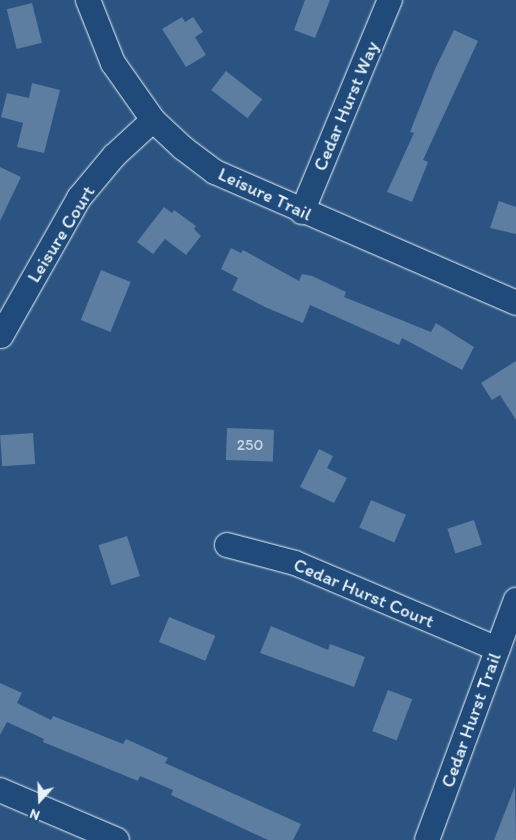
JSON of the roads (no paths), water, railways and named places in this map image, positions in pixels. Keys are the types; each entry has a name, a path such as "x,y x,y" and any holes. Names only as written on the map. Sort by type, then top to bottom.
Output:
{"street":[{"name":"Leisure Trail","path":"88,0 113,63 153,120 183,148 215,172 302,212 516,303"},
{"name":"Cedar Hurst Way","path":"302,212 390,0"},
{"name":"Leisure Court","path":"1,336 80,198 114,156 153,120"},
{"name":"Cedar Hurst Court","path":"227,545 295,563 498,649"},
{"name":"Cedar Hurst Trail","path":"427,840 516,600"},
{"path":"0,790 117,840"}]}
